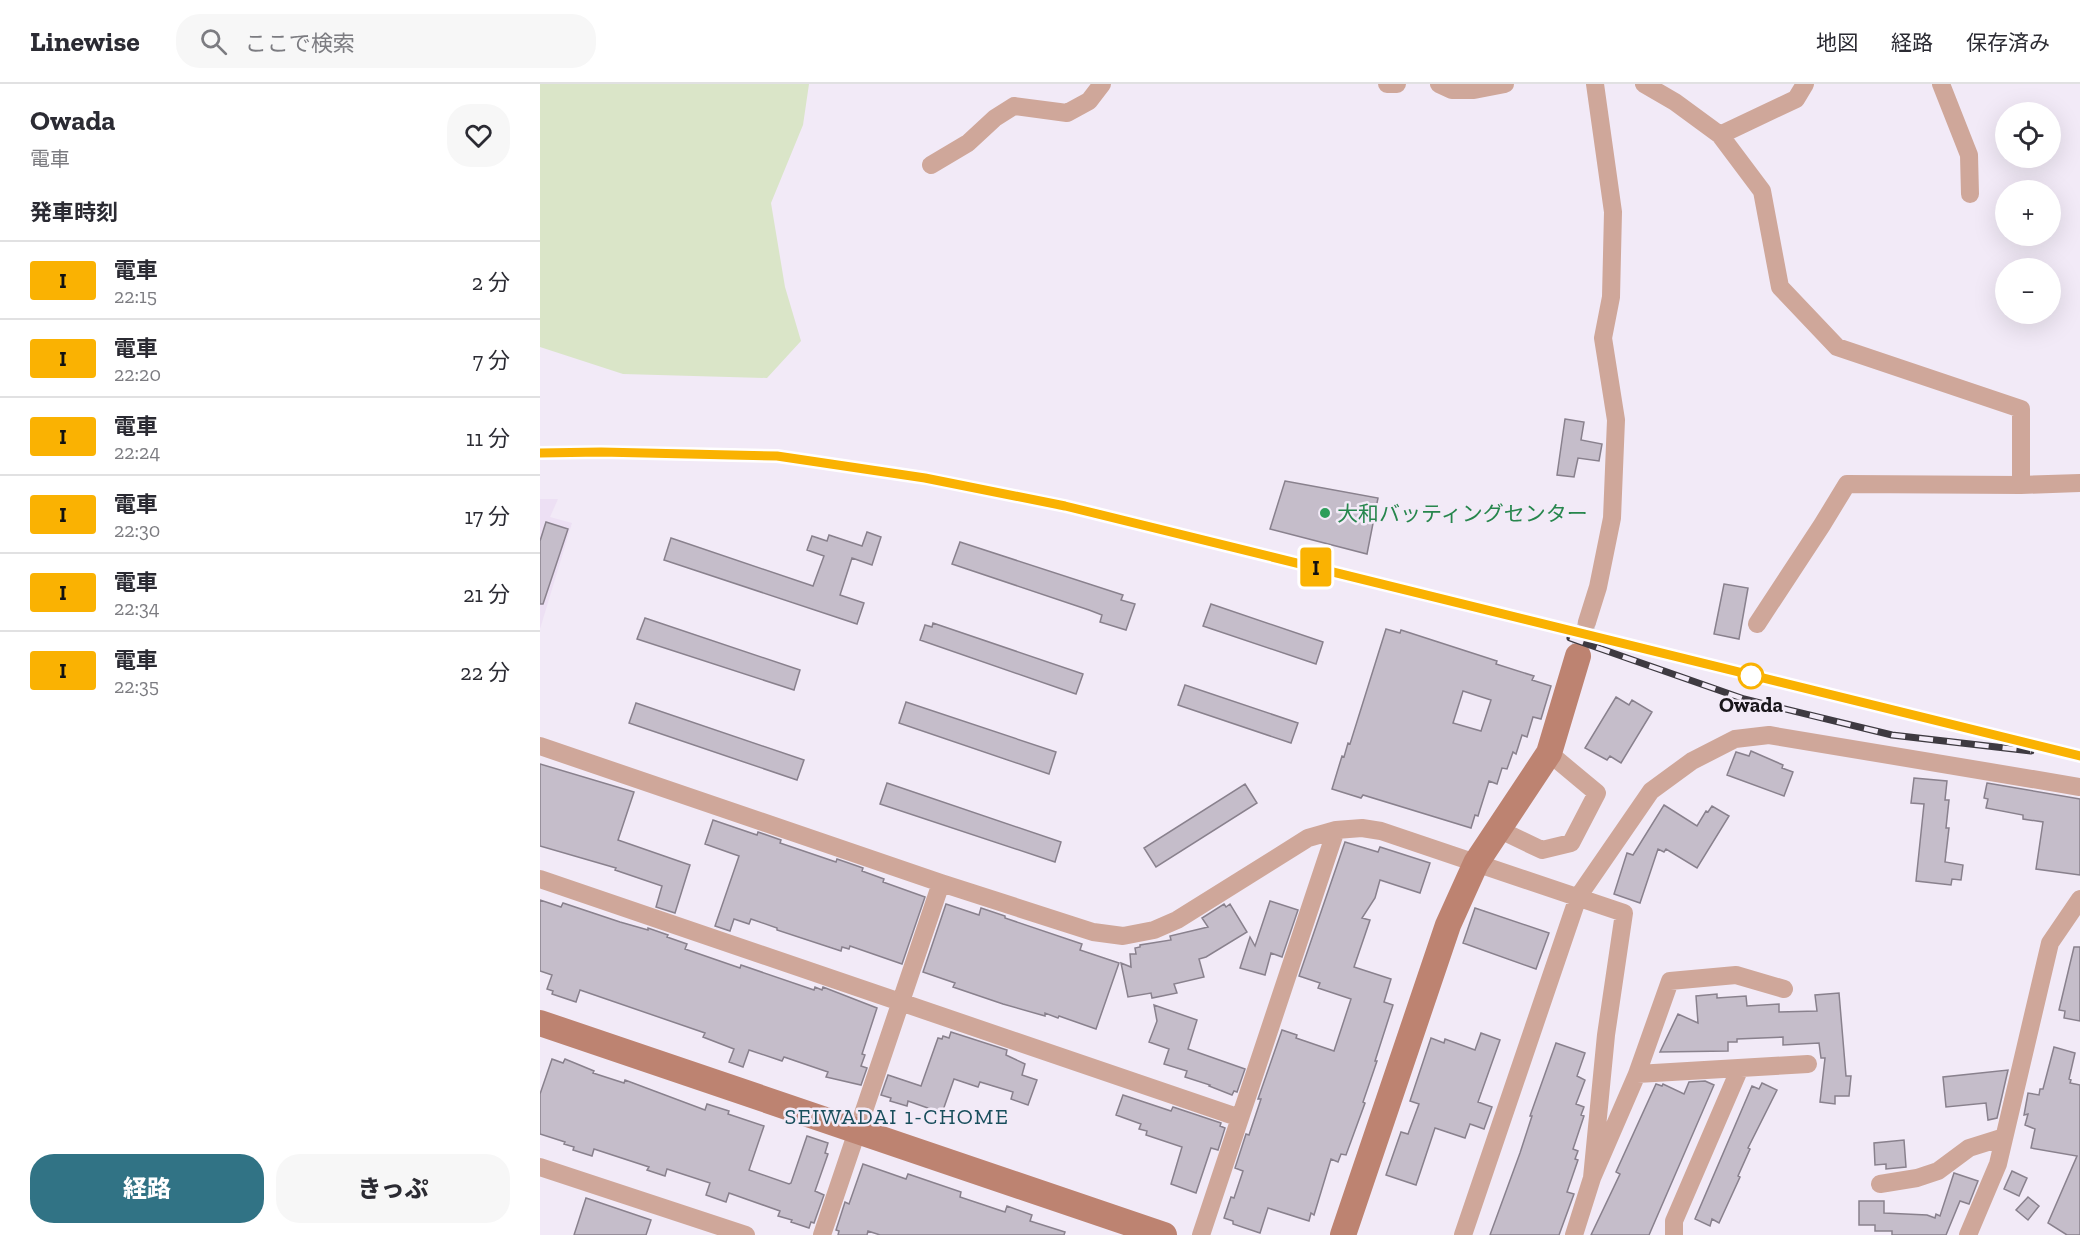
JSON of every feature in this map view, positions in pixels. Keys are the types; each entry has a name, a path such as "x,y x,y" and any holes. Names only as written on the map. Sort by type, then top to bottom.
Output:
{"street":[{"path":"931,165 968,143 995,117 1014,106 1067,113 1089,101 1102,84"},
{"path":"1387,84 1397,84"},
{"path":"1439,84 1452,90 1474,90 1505,84"},
{"path":"1587,622 1598,587 1612,518 1616,420 1604,338 1611,297 1613,212 1595,84"},
{"path":"1644,84 1675,102 1720,135 1762,191 1780,287 1837,347 2021,409 2021,485"},
{"path":"1720,135 1796,99 1805,84"},
{"path":"1941,84 1969,155 1970,194"},
{"path":"1756,624 1847,484 2080,483"},
{"path":"1343,1235 1448,925 1476,863 1548,753 1578,656"},
{"path":"1463,1235 1578,897 1652,791 1692,761 1735,739 1769,735 2080,786"},
{"path":"540,746 941,883 1093,932 1123,936 1154,930 1177,920 1308,838 1336,830 1362,828 1381,831 1624,913 1606,1035 1592,1178"},
{"path":"1498,829 1542,850 1571,843 1597,793 1548,753"},
{"path":"1202,1235 1336,830"},
{"path":"540,879 1240,1118"},
{"path":"822,1235 941,883"},
{"path":"1968,1235 1998,1164 2050,943 2080,899"},
{"path":"1574,1235 1592,1178 1637,1074 1670,981 1736,975 1784,989"},
{"path":"540,1023 1164,1235"},
{"path":"1637,1074 1808,1065"},
{"path":"1674,1235 1674,1221 1740,1068"},
{"path":"1880,1184 1917,1179 1938,1171 1969,1148 2004,1137"},
{"path":"540,1167 746,1235"}],"shaded area":[{"path":"540,499 558,499 550,517 572,523 540,629"}],"green space":[{"path":"540,84 809,84 803,125 771,203 785,287 801,341 767,378 623,374 540,347"}],"building":[{"path":"1565,419 1584,422 1581,440 1602,444 1599,461 1578,458 1574,477 1557,475"},
{"name":"大和バッティングセンター","path":"1285,481 1378,498 1367,554 1270,529"},
{"path":"546,522 568,529 543,604 540,604 540,541"},
{"path":"867,532 881,537 872,565 852,558 840,595 864,603 857,624 664,560 671,538 813,586 824,556 807,550 812,536 827,541 829,535 862,546"},
{"path":"960,542 1123,595 1121,600 1135,604 1126,630 1100,622 1102,615 1089,610 952,564"},
{"path":"1724,584 1748,588 1739,639 1714,634"},
{"path":"1211,604 1323,642 1316,664 1203,626"},
{"path":"645,618 800,670 794,690 637,639"},
{"path":"933,623 1083,674 1076,694 920,640 925,625 932,627"},
{"path":"1386,629 1400,633 1401,630 1497,661 1496,664 1534,676 1532,680 1551,686 1541,719 1533,717 1527,737 1522,735 1516,754 1513,752 1507,769 1502,768 1497,784 1489,781 1478,816 1475,815 1471,828 1363,795 1361,798 1332,789 1342,756 1344,757 1348,743 1350,744","holes":["1463,691 1491,700 1481,731 1453,723"]},
{"path":"1185,685 1298,723 1291,743 1178,705"},
{"path":"1616,697 1629,705 1632,700 1652,712 1621,763 1610,756 1607,760 1585,748"},
{"path":"906,702 1056,752 1049,774 899,723"},
{"path":"636,703 804,760 797,780 629,723"},
{"path":"1751,751 1793,772 1784,796 1727,775 1736,752 1749,756"},
{"path":"540,764 634,792 618,840 690,865 675,913 656,907 662,886 615,870 616,868 540,846"},
{"path":"1914,778 1947,781 1945,800 1949,800 1946,828 1949,828 1945,862 1963,865 1961,880 1952,879 1951,885 1916,881 1924,804 1911,803"},
{"path":"887,783 1061,842 1055,862 880,804"},
{"path":"1987,783 2080,799 2080,875 2036,869 2043,822 2023,819 2023,815 1986,808 1988,799 1984,798"},
{"path":"1245,784 1257,803 1156,867 1144,848"},
{"path":"1664,805 1697,826 1712,806 1729,816 1697,868 1666,849 1664,852 1658,849 1640,903 1614,894 1627,853 1633,855"},
{"path":"713,820 757,835 758,832 781,840 780,843 836,862 837,859 863,868 862,871 884,879 883,882 925,897 902,964 850,946 849,949 842,947 841,951 751,919 749,924 734,919 730,931 715,926 739,856 705,844"},
{"path":"1345,842 1378,852 1380,847 1430,863 1420,893 1380,880 1375,898 1362,918 1370,920 1354,967 1391,979 1384,1002 1393,1005 1363,1102 1365,1103 1346,1155 1341,1154 1338,1162 1331,1159 1314,1215 1311,1213 1309,1221 1268,1208 1260,1233 1233,1224 1233,1221 1224,1218 1243,1171 1235,1168 1246,1134 1249,1135 1261,1099 1258,1099 1282,1030 1297,1035 1296,1038 1334,1051 1351,999 1318,988 1320,983 1299,976"},
{"path":"540,900 561,907 563,903 620,922 648,930 648,928 687,944 685,949 814,990 815,987 822,990 823,987 877,1008 862,1054 865,1055 861,1066 867,1068 861,1085 826,1077 828,1072 784,1057 782,1061 749,1050 743,1067 729,1062 734,1049 703,1037 705,1033 580,990 576,1002 552,994 553,991 547,989 552,975 540,971"},
{"path":"1270,901 1298,910 1282,957 1271,953 1265,975 1240,968 1250,937 1255,946"},
{"path":"946,904 979,915 981,908 1005,916 1005,918 1082,944 1080,950 1119,963 1096,1029 1059,1016 1058,1018 1045,1013 1045,1016 1003,1004 953,987 955,983 923,972"},
{"path":"1224,904 1226,907 1230,904 1247,932 1199,959 1204,977 1174,984 1177,993 1152,998 1151,993 1128,997 1121,963 1131,967 1130,954 1136,954 1135,948 1140,945 1171,940 1170,936 1208,927 1202,918"},
{"path":"1475,908 1549,933 1536,969 1463,943"},
{"path":"2074,947 2080,947 2080,1021 2064,1018 2065,1011 2059,1010"},
{"path":"1839,993 1846,1076 1851,1076 1849,1096 1835,1096 1835,1104 1820,1102 1825,1058 1821,1058 1819,1043 1783,1045 1783,1037 1737,1039 1737,1042 1728,1042 1728,1051 1660,1052 1678,1014 1698,1023 1696,996 1717,994 1717,998 1746,996 1747,1006 1779,1004 1779,1012 1817,1011 1815,995"},
{"path":"1154,1005 1197,1020 1188,1049 1245,1069 1237,1092 1234,1091 1232,1095 1185,1077 1187,1071 1164,1064 1169,1049 1149,1042 1157,1021"},
{"path":"951,1032 1007,1050 1006,1055 1025,1064 1022,1075 1037,1080 1028,1105 1011,1099 1013,1092 980,1082 978,1087 954,1079 942,1113 908,1101 907,1106 890,1101 891,1098 881,1095 888,1075 921,1086 938,1038 942,1039 943,1036 949,1038"},
{"path":"1481,1033 1500,1040 1478,1102 1492,1107 1484,1129 1470,1124 1465,1138 1435,1128 1416,1185 1386,1175 1401,1132 1408,1134 1419,1104 1410,1101 1431,1038 1444,1043 1445,1039 1475,1050"},
{"path":"1556,1043 1585,1053 1577,1076 1585,1080 1576,1104 1584,1107 1581,1115 1584,1116 1573,1149 1578,1151 1575,1159 1578,1160 1567,1192 1574,1194 1559,1235 1490,1235 1520,1153 1532,1116 1530,1116"},
{"path":"2054,1047 2075,1053 2069,1079 2070,1083 2080,1085 2080,1235 2067,1235 2048,1223 2077,1156 2031,1148 2035,1129 2025,1125 2028,1114 2024,1115 2028,1093 2039,1095 2040,1089 2043,1089"},
{"path":"552,1059 563,1063 565,1059 594,1071 593,1073 624,1083 625,1080 705,1110 707,1104 764,1126 749,1170 789,1184 807,1136 828,1143 825,1153 828,1154 815,1191 824,1195 814,1223 811,1222 809,1228 791,1222 792,1220 778,1216 780,1211 729,1193 726,1202 706,1195 710,1183 667,1169 665,1176 647,1170 649,1167 594,1149 592,1156 573,1150 574,1147 564,1144 565,1142 540,1134 540,1094"},
{"path":"2008,1070 1997,1118 1988,1120 1986,1103 1946,1107 1943,1077"},
{"path":"1705,1081 1714,1085 1649,1235 1591,1235 1620,1174 1616,1172 1656,1084 1662,1086 1663,1084 1684,1094 1689,1082"},
{"path":"1762,1083 1777,1090 1748,1148 1750,1149 1738,1176 1740,1177 1719,1223 1712,1219 1710,1226 1695,1219 1752,1086 1759,1089"},
{"path":"1123,1095 1171,1111 1173,1107 1221,1123 1220,1126 1225,1128 1218,1150 1211,1148 1196,1193 1171,1184 1182,1147 1146,1135 1147,1131 1139,1129 1141,1124 1116,1115"},
{"path":"1904,1140 1906,1167 1886,1169 1886,1164 1875,1165 1874,1143"},
{"path":"863,1164 906,1179 908,1174 961,1192 960,1197 1005,1212 1007,1206 1032,1215 1030,1221 1065,1232 1064,1235 880,1235 868,1231 867,1235 838,1235 839,1231 836,1230 845,1202 849,1204"},
{"path":"2012,1171 2027,1178 2019,1196 2004,1189"},
{"path":"1954,1173 1978,1181 1969,1204 1960,1201 1946,1235 1892,1235 1892,1231 1875,1231 1875,1225 1859,1225 1859,1201 1884,1201 1884,1213 1927,1215 1935,1218 1936,1214 1940,1216"},
{"path":"2028,1197 2039,1206 2028,1220 2016,1210"},
{"path":"586,1198 651,1220 646,1235 574,1235"}],"tunnel":[{"path":"1578,656 1587,622"}],"railway":[{"path":"540,453 601,451 777,456 925,478 1065,505 2080,756"},
{"path":"1570,638 1744,699 1892,735 2031,751"}],"train":[{"name":"I","path":"540,453 777,456 925,478 1065,506 2080,756"}],"place":[{"name":"大和バッティングセンター","path":"1325,513"},
{"name":"Owada","path":"1751,676"}],"district":[{"name":"SEIWADAI 1-CHOME","path":"897,1116"}]}
